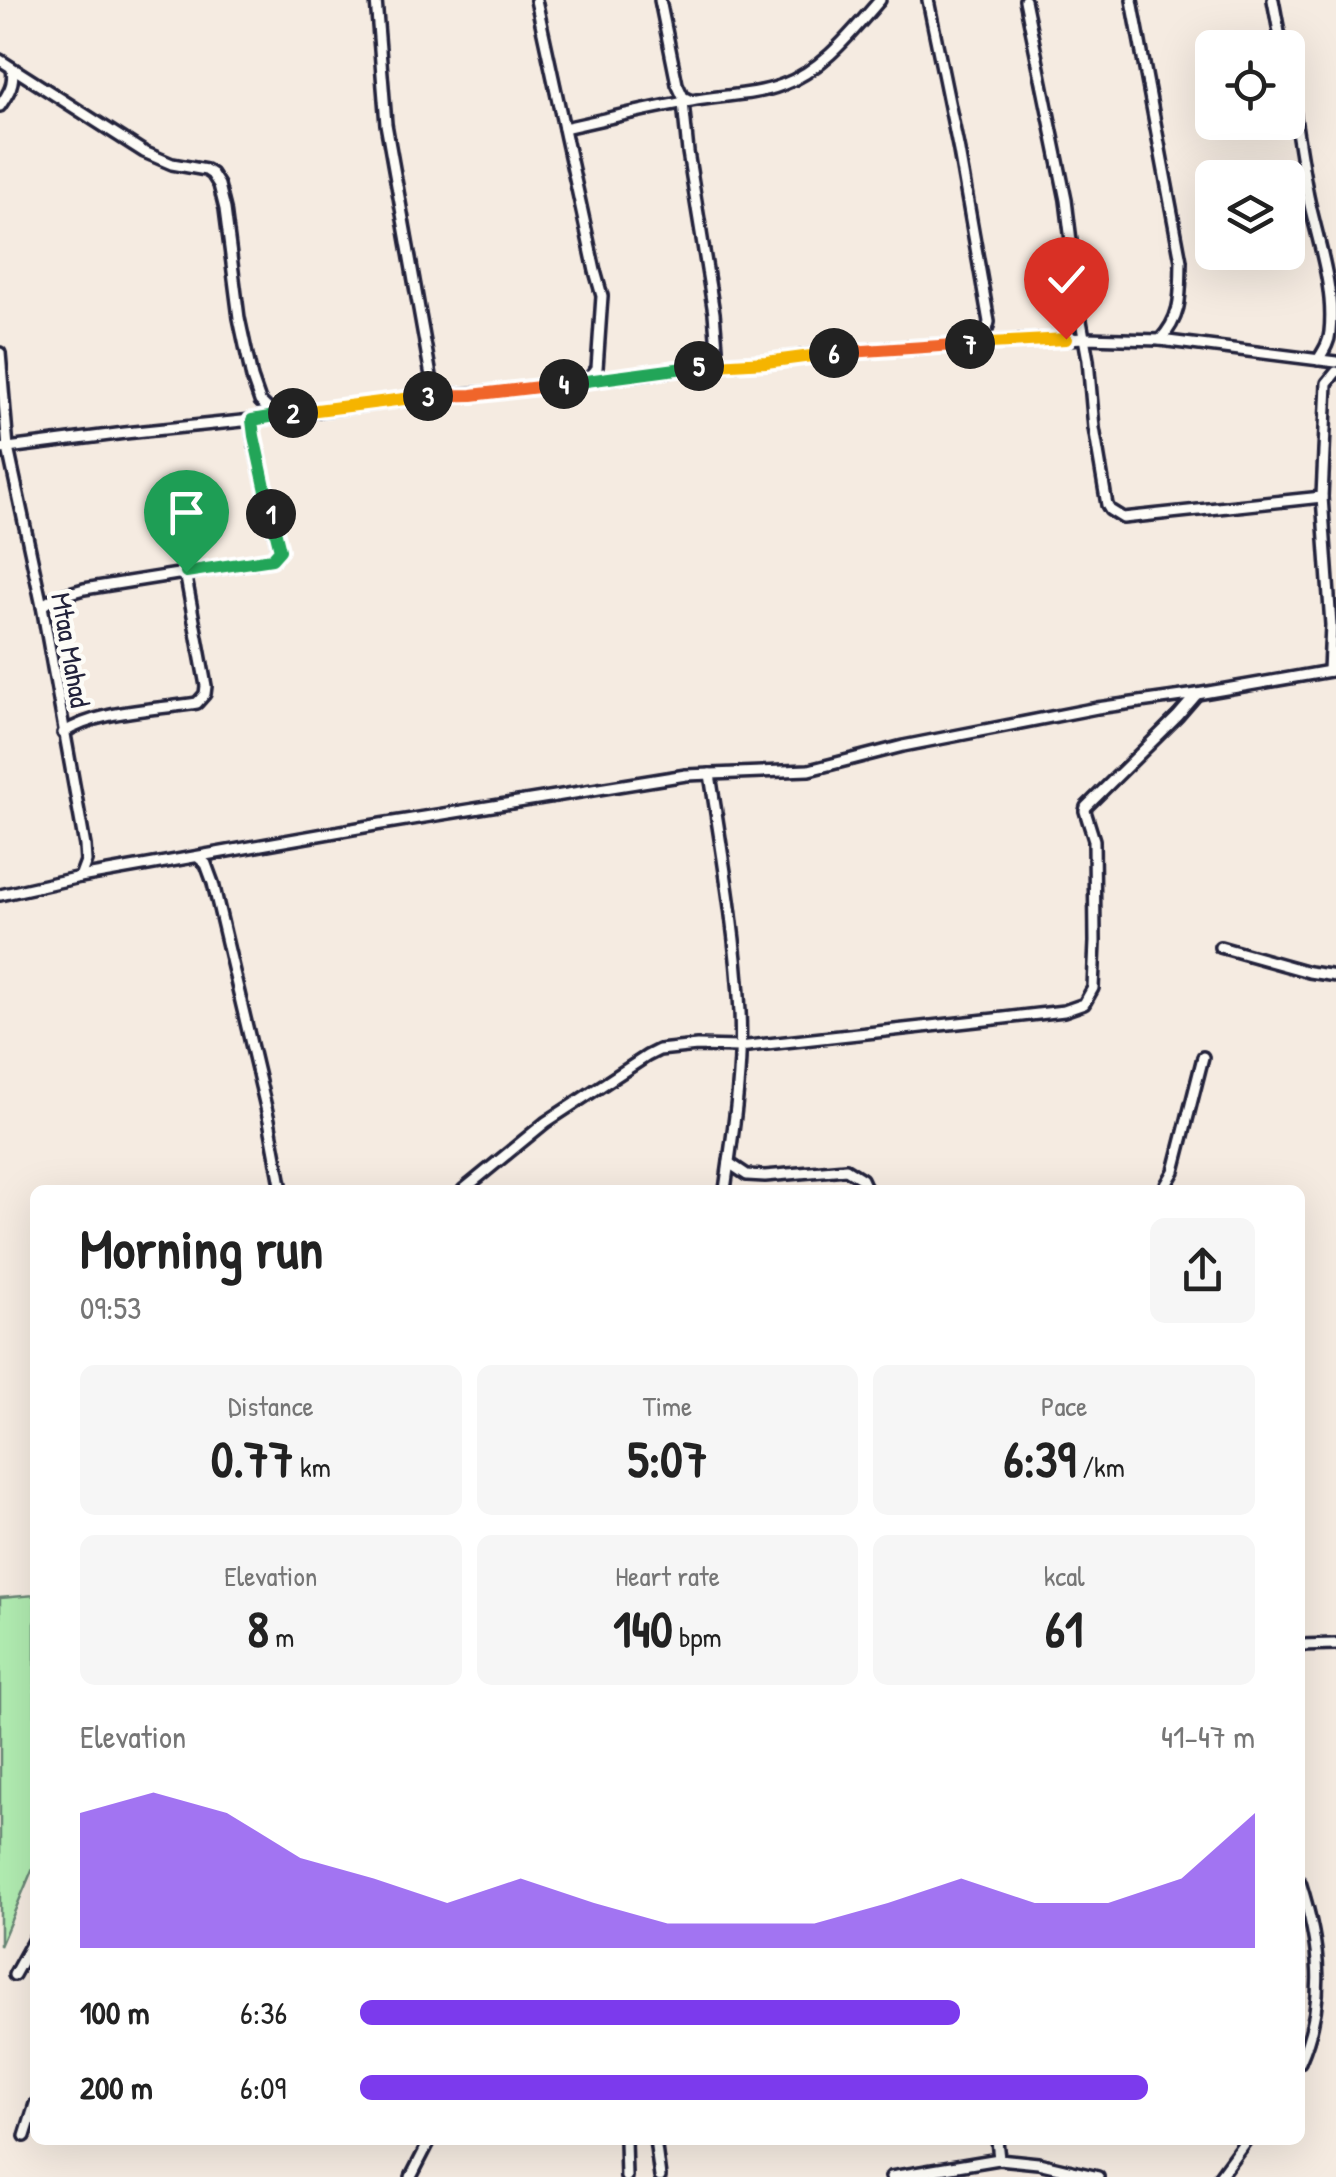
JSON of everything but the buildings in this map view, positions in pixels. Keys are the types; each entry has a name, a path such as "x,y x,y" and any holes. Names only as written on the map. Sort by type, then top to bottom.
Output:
{"street":[{"path":"376,0 386,124 430,382 428,396"},
{"path":"536,0 602,296 597,368 587,381"},
{"path":"660,0 677,84 687,102 688,152 717,348 709,365"},
{"path":"564,128 783,85 822,61 880,0"},
{"path":"928,0 989,322 978,343"},
{"path":"1025,0 1066,200 1107,505 1117,516 1130,517 1322,496"},
{"path":"1132,0 1181,261 1179,304 1172,327 1160,340"},
{"path":"1273,0 1279,30"},
{"path":"0,60 144,152 212,174 225,208 239,318 252,378 260,400 275,416"},
{"path":"0,106 11,90 12,69"},
{"path":"1299,140 1330,306 1328,344 1316,359"},
{"path":"989,322 1006,342"},
{"path":"4,448 709,365 978,343 1085,338 1160,340 1336,362"},
{"name":"Mtaa Mahad","path":"0,353 4,448 42,606 86,860 80,877"},
{"path":"0,895 80,877 686,775 809,770 903,746 1078,712 1332,670 1322,496 1327,383 1316,359"},
{"path":"597,368 605,379"},
{"path":"1327,383 1336,372"},
{"path":"430,382 445,396"},
{"path":"42,606 55,597 84,589 272,559 280,550 251,420 260,400"},
{"path":"63,733 98,718 197,702 205,694 186,572"},
{"path":"469,1185 546,1122 659,1050 739,1046 1004,1018 1064,1011 1084,1004 1093,988 1096,942 1094,840 1086,807 1197,694"},
{"path":"710,774 740,1012 739,1062 725,1185"},
{"path":"198,857 206,864 214,883 281,1185"},
{"path":"86,860 103,873"},
{"path":"1220,948 1336,976"},
{"path":"724,1046 739,1062"},
{"path":"1166,1185 1174,1171 1203,1057"},
{"path":"729,1163 747,1175 765,1176 846,1169 865,1185"},
{"path":"730,1185 747,1175"},
{"path":"1305,1646 1336,1644"},
{"path":"1305,1899 1320,1974 1316,2014 1305,2050"},
{"path":"14,1975 30,1947"},
{"path":"25,2136 30,2120"},
{"path":"411,2177 427,2145"},
{"path":"625,2145 626,2177"},
{"path":"656,2145 660,2177"},
{"path":"998,2145 999,2158"},
{"path":"1219,2177 1242,2145"},
{"path":"891,2177 999,2158 1098,2177"}],"green space":[{"path":"30,1595 30,1875 0,1946 0,1598"}],"route":[{"path":"186,572 272,559 280,550 252,420 428,396 500,392 818,354 1066,339"}]}
